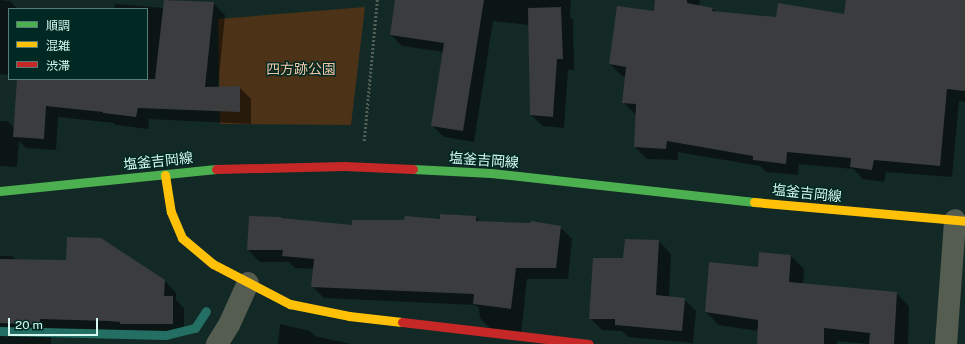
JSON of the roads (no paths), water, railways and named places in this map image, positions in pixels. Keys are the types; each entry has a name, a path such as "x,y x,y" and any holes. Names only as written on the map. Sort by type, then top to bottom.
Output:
{"main road":[{"name":"塩釜吉岡線","path":"0,191 231,168 344,166 491,173 802,208 960,220"},
{"path":"165,175 172,212 182,238 214,264 290,304 349,316 589,344"}],"street":[{"path":"946,344 960,220"},
{"path":"217,344 229,325 248,283"}],"waterway":[{"path":"0,331 166,335 195,328 206,311"}],"park label":[{"name":"四方跡公園","path":"301,69"}]}
